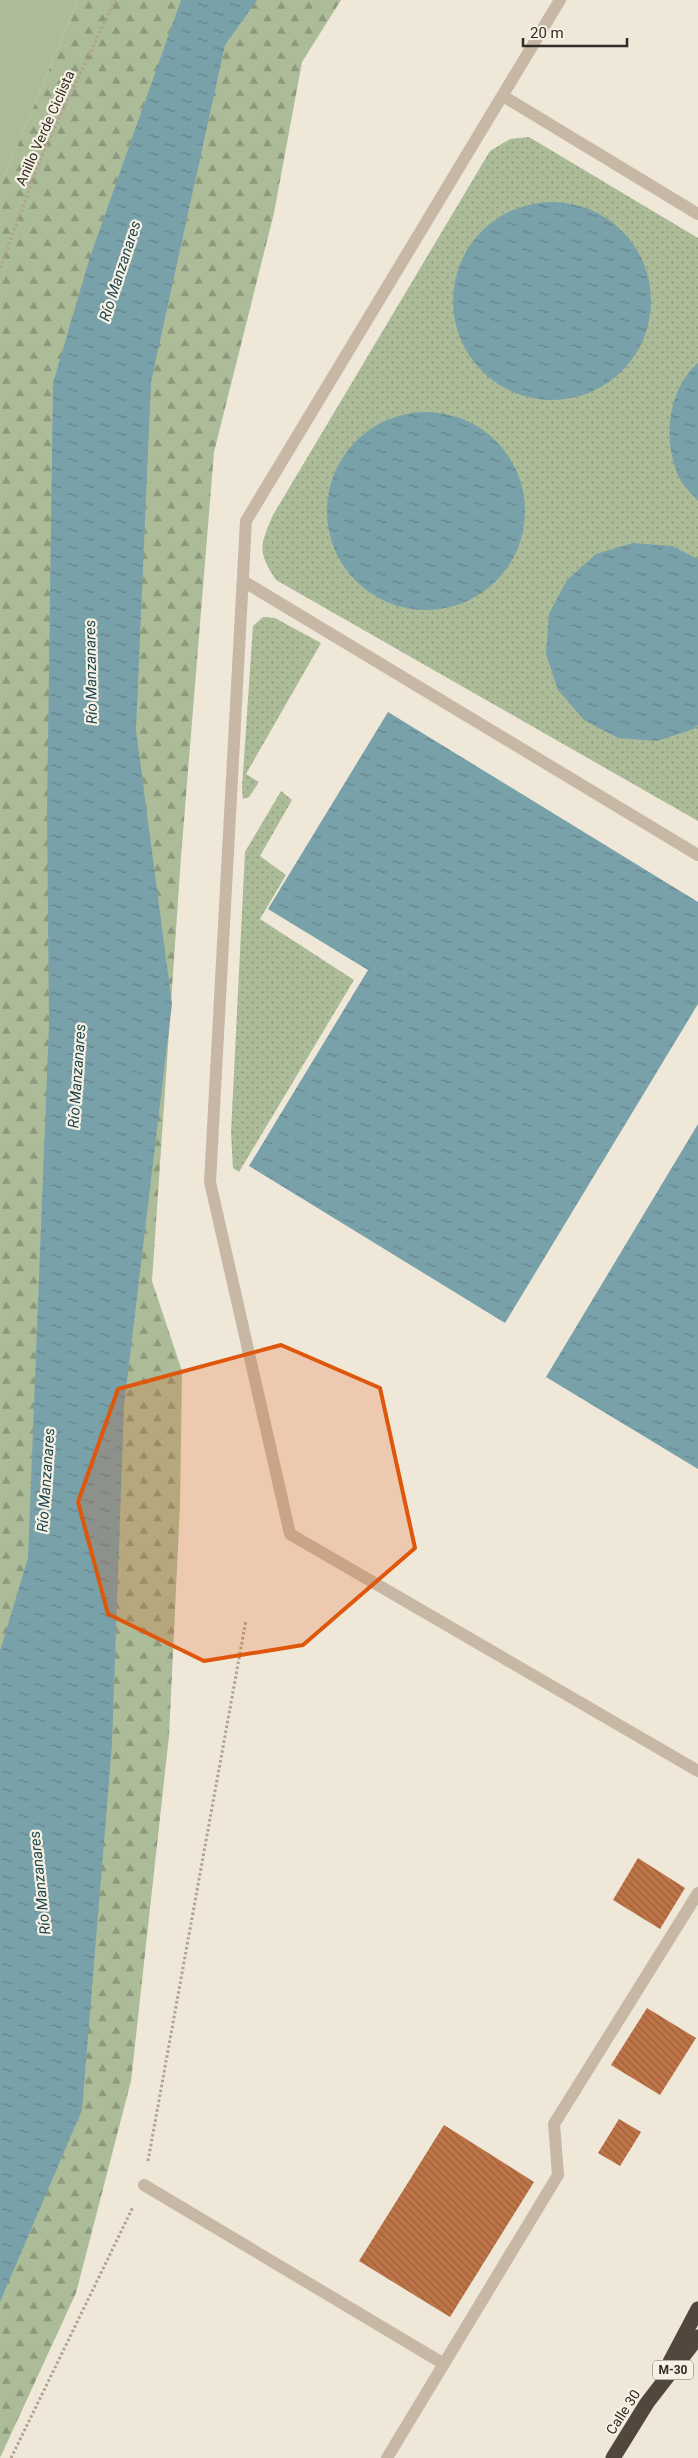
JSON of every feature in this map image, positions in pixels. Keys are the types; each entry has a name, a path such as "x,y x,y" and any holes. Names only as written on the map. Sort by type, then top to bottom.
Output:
{"highway":[{"path":"648,2403 698,2309"},
{"name":"Calle 30","path":"613,2458 648,2403 698,2337"}],"lane":[{"path":"560,0 246,521 210,1182 290,1534 698,1771"},
{"path":"503,96 698,214"},
{"path":"244,581 698,855"},
{"path":"387,2458 558,2175 554,2124 698,1893"},
{"path":"144,2184 444,2364"}],"path":[{"name":"Anillo Verde Ciclista","path":"0,268 43,154 115,0"},
{"path":"10,2458 144,2184 246,1620"}],"highlighted area":[{"path":"281,1345 380,1388 415,1548 303,1645 204,1661 108,1614 78,1502 118,1389"}],"green space":[{"path":"0,0 78,0 0,187"},
{"path":"78,0 341,0 302,62 274,213 214,452 181,857 152,1281 182,1371 180,1505 169,1736 131,2081 76,2293 0,2458 0,187"},
{"path":"529,137 698,238 698,821 276,580 263,555 263,541 273,515 490,151 510,139"},
{"path":"263,617 275,618 321,643 246,774 259,782 249,797 243,799 242,788 253,626"},
{"path":"281,791 292,800 260,856 286,875 260,919 354,980 239,1172 233,1168 231,1133 245,852"}],"water":[{"name":"Río Manzanares","path":"181,0 257,0 225,45 151,382 136,730 172,1004 124,1406 112,1744 82,2110 0,2302 0,1651 28,1558 49,1024 47,811 53,383 90,257"},
{"path":"552,202 571,204 590,210 607,219 622,231 634,246 643,263 649,282 651,301 649,320 643,339 634,356 622,371 607,383 590,392 571,398 552,400 533,398 514,392 497,383 482,371 470,356 461,339 455,320 453,301 455,282 461,263 470,246 482,231 497,219 514,210 533,204"},
{"path":"698,363 698,501 681,481 675,466 671,451 670,419 679,388"},
{"path":"426,412 445,414 464,420 481,429 496,441 508,456 517,473 523,492 525,511 523,530 517,549 508,566 496,581 481,593 464,602 445,608 426,610 407,608 388,602 371,593 356,581 344,566 335,549 329,530 327,511 329,492 335,473 344,456 356,441 371,429 388,420 407,414"},
{"path":"633,543 672,546 698,559 698,725 694,729 657,741 618,738 584,720 558,690 546,654 549,614 567,580 596,554"},
{"path":"388,712 698,902 698,1004 505,1323 249,1166 368,970 268,909"},
{"path":"698,1124 698,1469 546,1377"}],"building":[{"path":"638,1858 685,1888 660,1929 613,1900"},
{"path":"647,2008 696,2038 660,2095 611,2065"},
{"path":"619,2119 641,2132 620,2166 598,2153"},
{"path":"444,2125 534,2182 450,2317 359,2261"}]}
